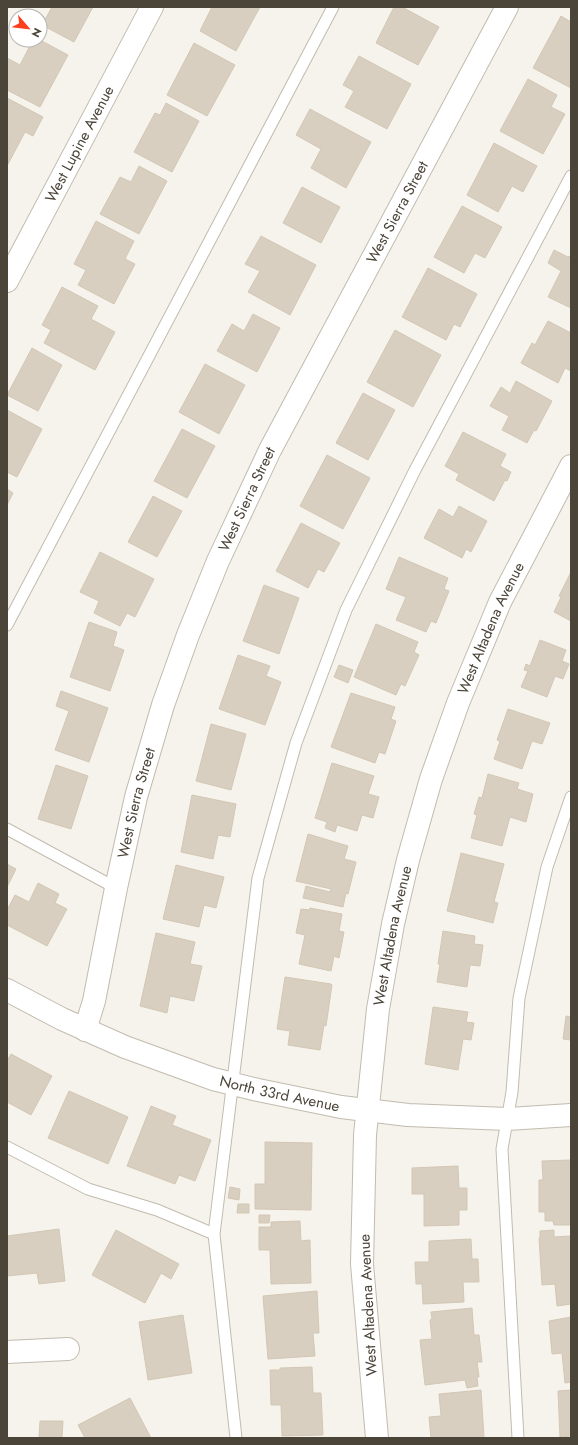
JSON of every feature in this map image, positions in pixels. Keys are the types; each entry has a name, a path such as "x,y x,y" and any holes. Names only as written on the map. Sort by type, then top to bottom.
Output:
{"street":[{"name":"West Lupine Avenue","path":"7,281 152,7"},
{"name":"West Sierra Street","path":"85,1030 94,1001 116,888 136,797 163,705 188,635 218,561 270,450 508,7"},
{"name":"West Altadena Avenue","path":"377,1438 362,1264 365,1135 378,1009 393,924 408,860 431,779 458,703 500,602 571,466"},
{"name":"North 33rd Avenue","path":"7,990 85,1030 213,1079 341,1107 408,1115 507,1119 571,1116"},
{"path":"7,1352 68,1349"}],"lane":[{"path":"7,625 333,7"},
{"path":"236,1438 214,1234 258,878 296,744 346,610 415,470 571,176"},
{"path":"518,1438 502,1149 512,1092 519,998 547,868 571,797"},
{"path":"7,829 116,888"},
{"path":"7,1147 88,1189 157,1210 214,1234"}],"building":[{"path":"52,7 93,7 74,42 48,28 48,14"},
{"path":"212,7 260,7 236,51 200,31"},
{"path":"394,7 402,7 439,27 418,65 376,43"},
{"path":"561,16 571,22 571,88 533,68"},
{"path":"194,43 235,65 207,116 167,95"},
{"path":"48,44 68,55 40,107 7,90 7,58 20,65 29,48 48,48"},
{"path":"359,56 411,84 387,129 345,107 354,91 343,85"},
{"path":"528,79 557,95 551,107 565,114 543,154 500,131"},
{"path":"7,98 43,117 33,136 25,132 8,164"},
{"path":"166,103 199,121 172,172 134,152 155,113 160,115"},
{"path":"310,109 371,142 346,188 311,168 321,149 296,135"},
{"path":"494,143 537,166 523,192 512,186 498,212 467,195"},
{"path":"139,166 167,181 139,234 100,214 120,177 131,182"},
{"path":"302,187 340,207 321,243 283,223"},
{"path":"462,206 502,227 485,258 475,253 464,273 434,257"},
{"path":"96,221 134,241 125,259 135,264 114,304 78,285 86,270 74,264"},
{"path":"261,236 316,265 290,315 248,292 260,271 245,264"},
{"path":"554,250 571,257 571,308 548,297 561,271 548,263"},
{"path":"428,268 477,294 460,327 454,324 446,340 402,317"},
{"path":"62,287 98,306 91,319 115,332 95,370 44,343 51,330 42,325"},
{"path":"253,314 280,328 257,372 217,351 232,324 244,331"},
{"path":"548,321 571,333 571,371 565,368 558,383 521,363 532,343 535,345"},
{"path":"395,330 441,355 413,407 367,382"},
{"path":"32,348 62,365 38,411 7,395"},
{"path":"205,364 245,385 219,434 179,412"},
{"path":"516,381 552,401 536,431 534,430 527,443 502,430 509,416 490,406 501,387 510,393"},
{"path":"363,393 395,410 368,460 336,443"},
{"path":"7,410 42,429 17,477 7,472"},
{"path":"182,429 215,446 187,498 154,481"},
{"path":"463,432 506,454 500,466 511,472 494,501 456,480 459,474 445,466"},
{"path":"327,455 370,478 343,529 300,506"},
{"path":"7,489 13,493 7,505"},
{"path":"153,496 182,511 157,557 128,542"},
{"path":"459,506 487,521 471,552 466,549 462,558 424,538 439,509 453,517"},
{"path":"301,523 340,543 324,572 318,569 308,588 276,571"},
{"path":"100,552 154,579 135,617 127,613 120,626 94,613 99,601 80,592"},
{"path":"399,557 448,578 444,589 449,591 436,623 431,621 426,632 396,620 406,597 386,589"},
{"path":"571,572 571,621 554,612 561,597 559,596"},
{"path":"264,585 299,598 279,654 243,641"},
{"path":"89,622 117,632 113,646 124,650 110,691 70,677"},
{"path":"376,624 418,642 414,652 419,655 405,686 401,684 396,695 354,677"},
{"path":"540,640 566,650 562,661 569,664 563,679 555,676 547,697 521,687 528,671 524,670 526,664 530,666"},
{"path":"238,655 270,666 266,676 281,682 265,725 219,709"},
{"path":"339,665 353,670 348,683 334,677"},
{"path":"61,691 108,708 89,762 55,750 69,711 56,706"},
{"path":"351,693 395,707 391,719 396,721 385,754 379,752 375,763 331,747"},
{"path":"508,709 550,723 542,744 532,741 522,769 494,759 500,741 497,740"},
{"path":"211,724 246,734 231,790 196,781"},
{"path":"332,763 374,776 368,794 379,797 373,818 362,815 357,831 337,825 335,832 325,828 327,822 315,818"},
{"path":"56,765 88,776 71,829 38,819"},
{"path":"488,774 519,783 517,789 533,794 526,822 510,817 502,846 471,838 477,815 474,814 479,797 482,798"},
{"path":"192,795 236,804 230,837 218,835 213,859 181,852"},
{"path":"308,834 348,846 344,859 356,862 343,907 303,898 306,886 330,892 331,889 296,881"},
{"path":"461,853 504,864 494,902 498,903 493,923 447,911"},
{"path":"7,864 16,869 7,887"},
{"path":"176,865 224,877 216,908 204,905 199,927 163,919"},
{"path":"38,883 59,894 55,903 67,909 47,946 7,925 7,910 15,895 29,902"},
{"path":"310,908 342,914 339,931 344,932 339,958 334,956 331,971 299,964 305,935 296,933 301,909 309,910"},
{"path":"443,931 475,936 474,944 483,945 480,966 470,965 467,987 437,982"},
{"path":"156,933 195,942 190,964 202,966 194,1001 170,996 167,1013 140,1006"},
{"path":"285,977 332,985 326,1026 324,1025 320,1050 288,1045 290,1031 277,1029"},
{"path":"433,1007 468,1012 466,1022 474,1023 471,1040 463,1039 458,1070 425,1064"},
{"path":"566,1016 571,1017 571,1040 563,1039"},
{"path":"11,1054 52,1076 31,1115 7,1102 7,1061"},
{"path":"69,1091 128,1117 108,1164 48,1138"},
{"path":"151,1106 176,1116 172,1125 211,1140 195,1181 179,1175 175,1184 127,1166"},
{"path":"265,1142 312,1143 311,1210 255,1209 255,1184 265,1184"},
{"path":"571,1160 571,1225 554,1225 553,1221 545,1221 545,1212 539,1212 539,1180 543,1180 542,1161"},
{"path":"458,1166 459,1188 467,1188 467,1210 459,1210 459,1225 424,1226 424,1194 412,1194 412,1168"},
{"path":"230,1187 240,1189 239,1200 228,1198"},
{"path":"238,1204 249,1204 249,1213 237,1213"},
{"path":"259,1215 270,1215 269,1223 259,1223"},
{"path":"300,1221 301,1241 310,1240 311,1283 271,1284 270,1250 259,1250 259,1227 271,1227 271,1222"},
{"path":"59,1229 65,1281 39,1284 37,1273 7,1276 7,1236"},
{"path":"116,1230 179,1264 171,1279 161,1273 145,1303 92,1275"},
{"path":"554,1230 554,1237 571,1236 571,1304 557,1306 555,1284 542,1285 539,1238 540,1231"},
{"path":"471,1239 472,1259 478,1259 479,1282 463,1282 464,1302 423,1304 422,1284 416,1284 415,1262 429,1262 429,1241"},
{"path":"317,1291 319,1333 313,1333 315,1356 268,1359 263,1296"},
{"path":"472,1308 474,1335 479,1335 482,1362 477,1362 479,1377 477,1377 478,1386 467,1388 465,1380 425,1385 420,1340 432,1339 430,1320 432,1319 431,1312"},
{"path":"183,1315 192,1373 148,1380 139,1322"},
{"path":"571,1317 571,1382 565,1383 562,1353 552,1354 549,1321"},
{"path":"312,1367 313,1393 321,1393 323,1435 282,1436 281,1405 271,1405 270,1370 280,1370 280,1368"},
{"path":"481,1390 484,1438 431,1438 429,1417 441,1416 439,1394"},
{"path":"571,1390 571,1436 560,1437 558,1391"},
{"path":"130,1398 151,1438 85,1438 78,1425"},
{"path":"40,1421 63,1421 62,1438 39,1438"}]}
